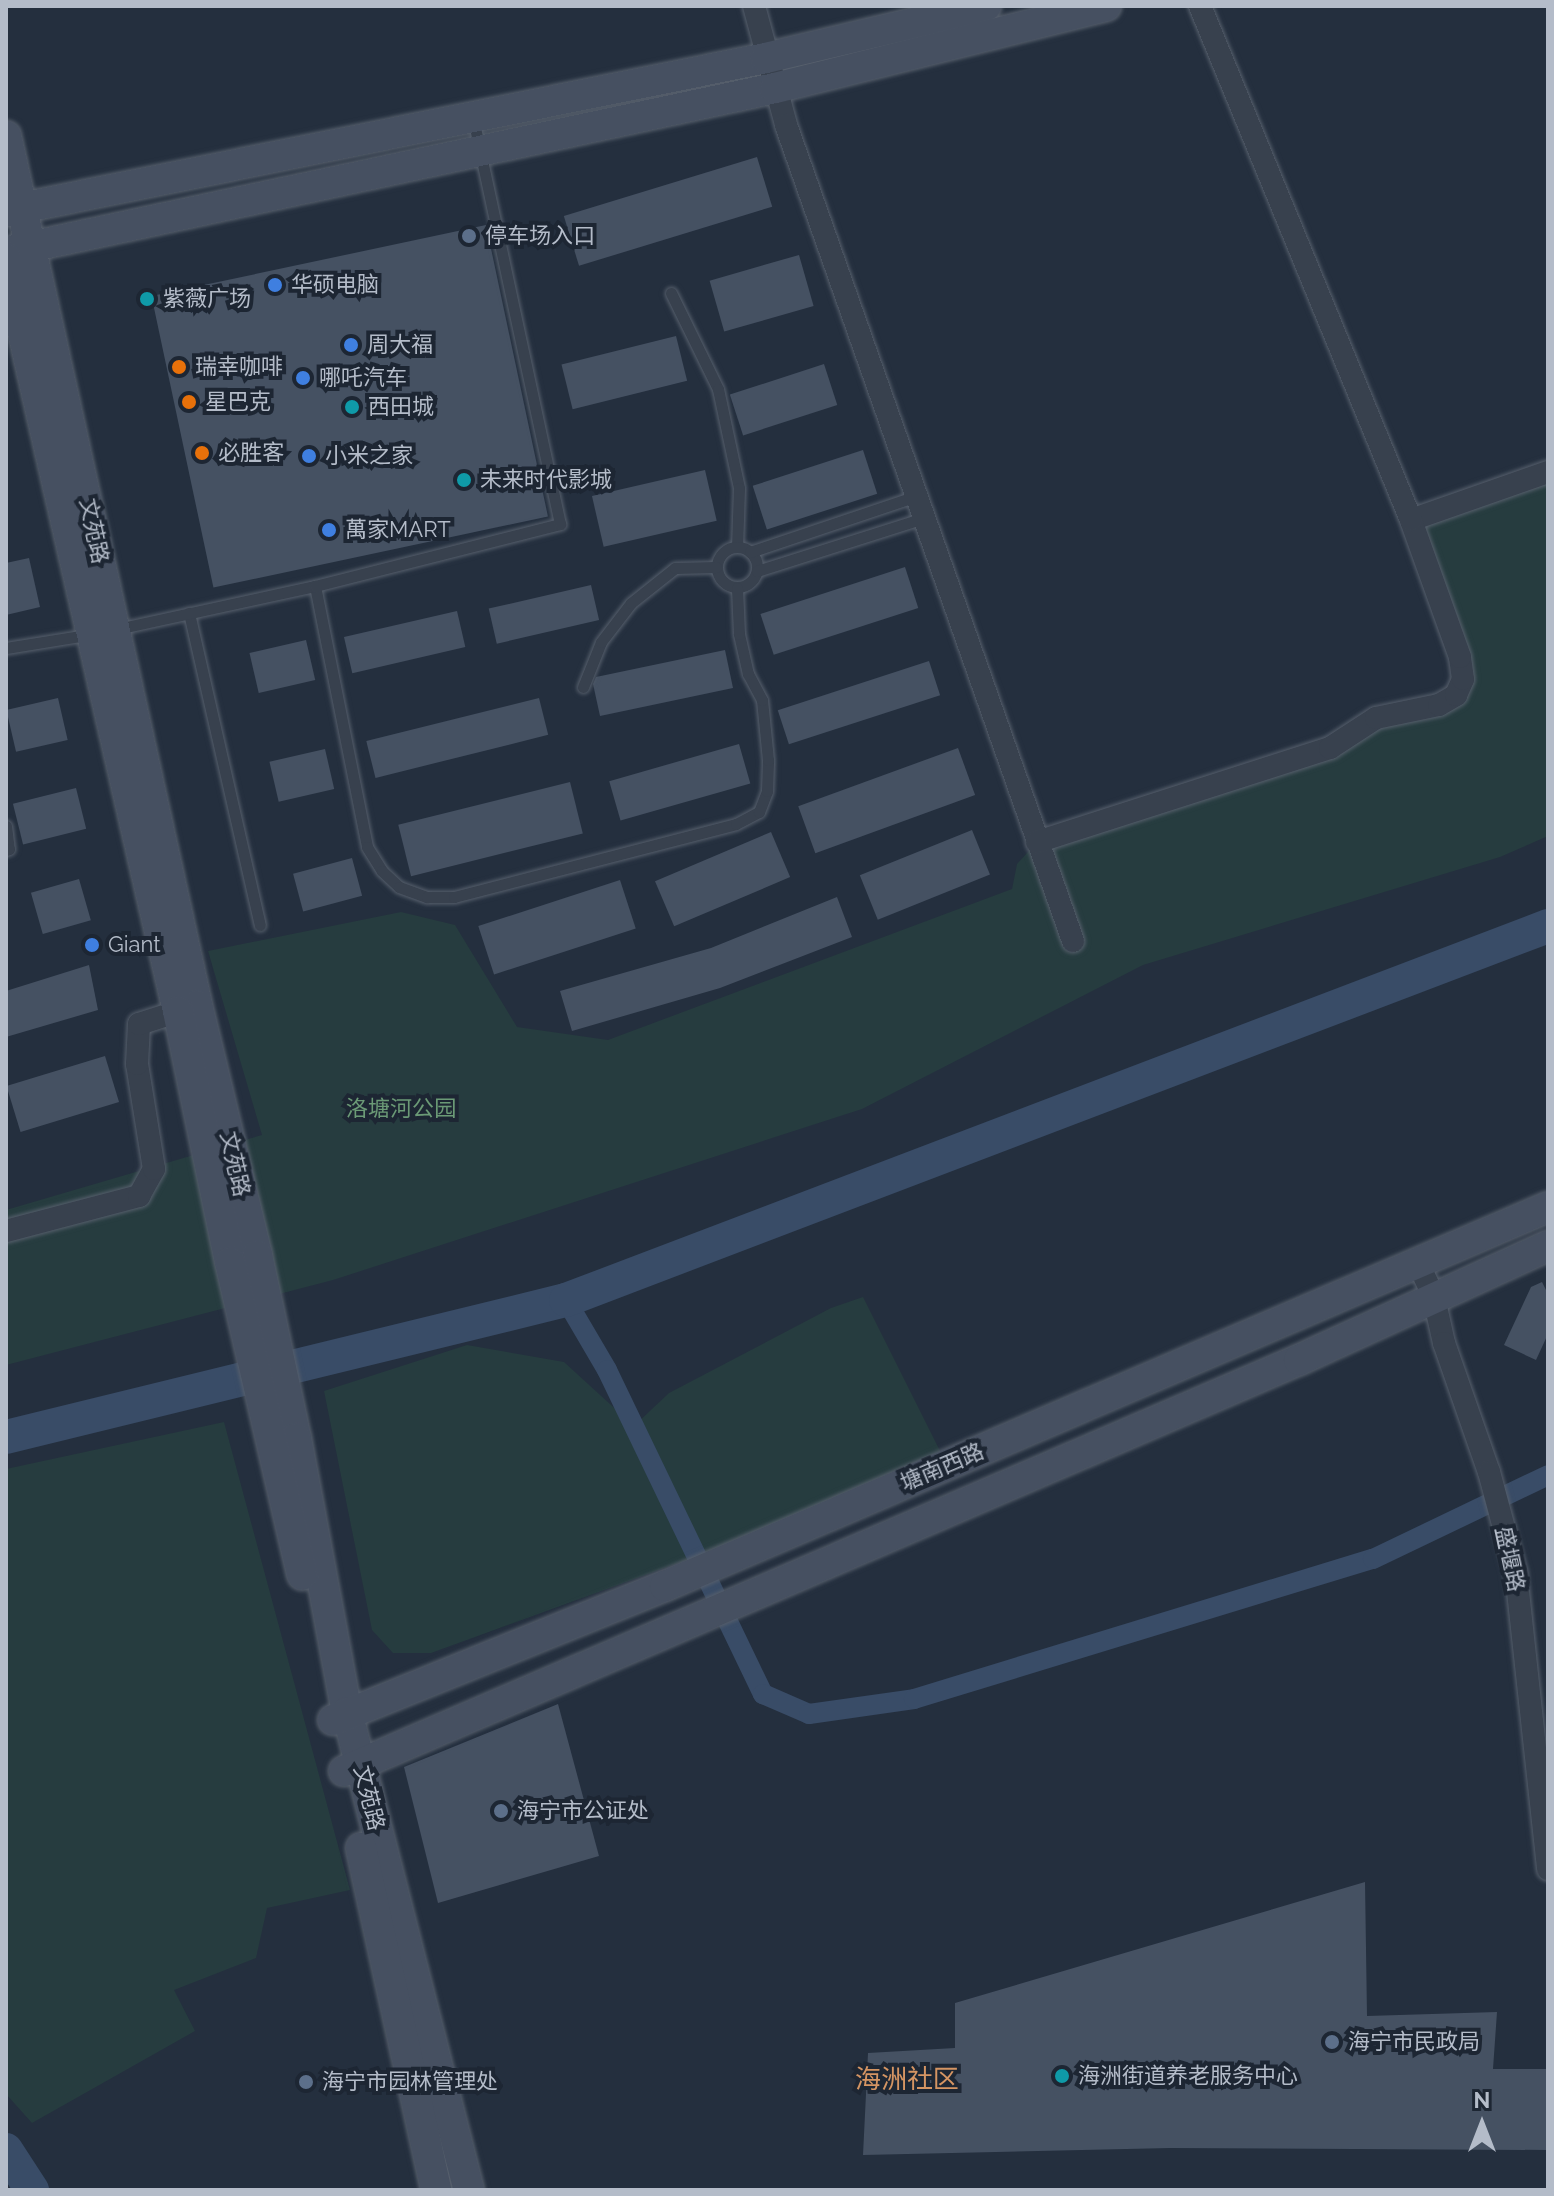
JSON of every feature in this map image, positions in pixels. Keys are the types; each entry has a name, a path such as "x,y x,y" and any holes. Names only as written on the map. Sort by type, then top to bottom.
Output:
{"main road":[{"path":"14,209 766,58 986,6"},
{"path":"15,252 775,88 1106,6"},
{"name":"文苑路","path":"6,136 15,252 104,632 284,1441 436,2190"},
{"name":"塘南西路","path":"340,1716 742,1554 1548,1207"},
{"name":"塘南西路","path":"352,1767 760,1592 1548,1246"},
{"name":"文苑路","path":"352,1767 469,2190"}],"street":[{"path":"754,6 775,88 1073,941"},
{"path":"1037,842 1330,748 1376,718 1439,705 1456,695 1463,679 1460,657 1411,520 1200,6"},
{"path":"1411,520 1548,472"},
{"path":"6,1231 139,1196 154,1169 137,1064 139,1024 188,1008"},
{"name":"盛堰路","path":"1418,1263 1434,1298 1444,1343 1489,1472 1516,1573 1548,1869"}],"lane":[{"path":"6,648 104,632 315,586 560,524 473,117"},
{"path":"671,293 718,389 739,488 737,547"},
{"path":"916,496 750,552 737,547 720,555 716,567 720,579 737,588 750,583 757,571 924,518"},
{"path":"750,552 757,571"},
{"path":"583,687 601,642 631,603 675,568 716,567"},
{"path":"315,586 367,847 382,871 399,887 427,897 454,897 736,824 759,812 767,791 768,760 762,700 748,674 739,634 737,588"},
{"path":"189,613 260,925"},
{"path":"6,826 9,849 6,850"}],"green space":[{"name":"洛塘河公园","path":"1548,472 1548,836 1500,857 1143,965 862,1109 333,1280 6,1365 6,1210 262,1135 208,951 401,912 455,925 517,1027 608,1040 1012,889 1017,864 1037,842 1415,710 1463,679 1411,520"},
{"path":"863,1297 947,1465 431,1653 393,1653 372,1630 324,1391 467,1345 564,1362 634,1426 669,1393 831,1308"},
{"path":"224,1422 350,1890 267,1908 256,1958 174,1990 195,2031 32,2123 6,2094 6,1469"}],"building":[{"path":"757,157 772,207 579,266 564,216"},
{"name":"西田城","path":"486,225 548,516 213,588 151,296"},
{"path":"799,255 814,306 724,332 710,281"},
{"path":"676,336 687,381 573,409 562,365"},
{"path":"824,364 837,405 743,435 730,395"},
{"path":"863,450 877,494 767,530 753,486"},
{"path":"705,470 717,521 604,547 592,496"},
{"path":"29,558 40,607 6,615 6,563"},
{"path":"905,567 918,608 774,655 760,614"},
{"path":"591,585 599,620 497,644 489,609"},
{"path":"457,611 465,647 352,673 344,637"},
{"path":"306,640 315,680 259,693 249,653"},
{"path":"725,650 733,688 600,716 593,684 596,677"},
{"path":"929,661 940,695 789,744 778,710"},
{"path":"58,698 68,740 16,752 6,710"},
{"path":"539,698 548,735 375,778 366,741"},
{"path":"739,744 750,783 621,821 609,781"},
{"path":"958,748 975,795 815,853 798,806"},
{"path":"325,749 334,789 279,802 269,762"},
{"path":"570,782 583,833 411,876 398,825"},
{"path":"76,788 86,829 23,844 13,804"},
{"path":"972,830 990,875 878,920 860,875"},
{"path":"771,832 790,877 674,926 655,881"},
{"path":"352,858 362,896 303,911 293,874"},
{"path":"79,879 91,920 43,934 31,893"},
{"path":"620,880 636,929 494,975 478,926"},
{"path":"837,897 852,937 720,988 572,1031 560,991 711,948"},
{"path":"89,965 98,1010 6,1037 6,991"},
{"path":"105,1056 119,1102 21,1132 7,1086"},
{"path":"1542,1282 1548,1294 1548,1334 1536,1360 1504,1345 1531,1287"},
{"name":"海宁市公证处","path":"558,1704 599,1856 438,1903 404,1767"},
{"path":"1365,1882 1367,2016 1497,2012 1493,2069 1548,2069 1548,2150 1170,2148 863,2155 868,2053 955,2048 955,2003"}],"waterway":[{"path":"6,1437 566,1300 1548,926"},
{"path":"566,1300 607,1370 763,1694 809,1714 914,1699 1373,1559 1548,1475"},
{"path":"6,2150 32,2190"}],"place":[{"name":"停车场入口","path":"469,236"},
{"name":"华硕电脑","path":"275,285"},
{"name":"紫薇广场","path":"147,299"},
{"name":"周大福","path":"351,345"},
{"name":"瑞幸咖啡","path":"179,367"},
{"name":"哪吒汽车","path":"303,378"},
{"name":"星巴克","path":"189,402"},
{"name":"西田城","path":"352,407"},
{"name":"必胜客","path":"202,453"},
{"name":"小米之家","path":"309,456"},
{"name":"未来时代影城","path":"464,480"},
{"name":"萬家MART","path":"329,530"},
{"name":"Giant","path":"92,945"},
{"name":"海宁市公证处","path":"501,1811"},
{"name":"海宁市民政局","path":"1332,2042"},
{"name":"海洲街道养老服务中心","path":"1062,2076"},
{"name":"海宁市园林管理处","path":"306,2082"}],"district":[{"name":"海洲社区","path":"907,2080"}]}
